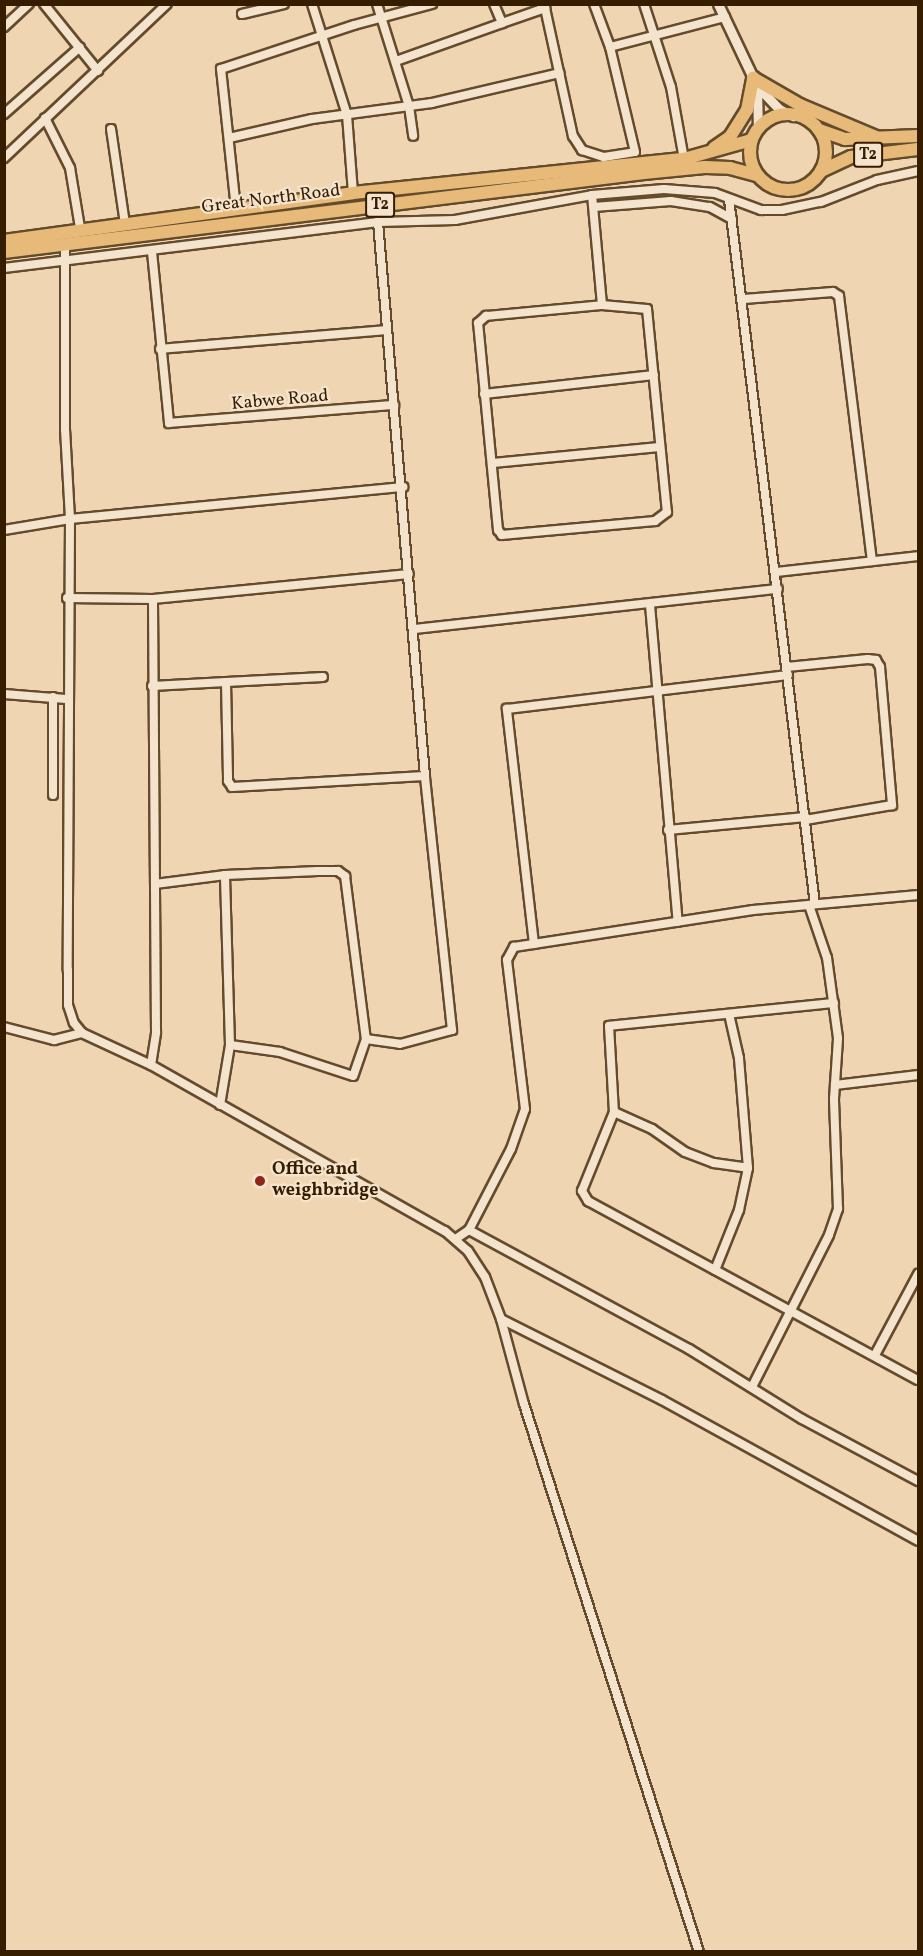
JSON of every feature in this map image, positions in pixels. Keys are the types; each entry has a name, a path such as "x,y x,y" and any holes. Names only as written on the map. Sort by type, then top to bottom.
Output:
{"main road":[{"path":"704,156 730,137 747,110 755,82 876,137"},
{"path":"756,175 749,156 751,140 758,129 774,118 793,116"},
{"name":"T2","path":"793,116 819,130 845,139 918,136"},
{"name":"T2","path":"819,130 826,153 821,171"},
{"name":"Great North Road","path":"4,241 80,228 353,193 684,159 704,156 751,140"},
{"name":"T2","path":"756,175 769,186 786,190 804,186 821,171 851,157 918,149"},
{"name":"Great North Road","path":"4,252 705,167 730,168 756,175"}],"street":[{"path":"4,27 29,4"},
{"path":"44,4 81,47 98,71"},
{"path":"4,158 167,4"},
{"path":"242,14 284,4"},
{"path":"312,4 347,115 353,193"},
{"path":"377,4 409,106 412,136"},
{"path":"236,209 221,69 432,4"},
{"path":"494,4 502,23"},
{"path":"396,62 545,6 573,136 582,150 604,157 635,152 610,47 594,4"},
{"path":"644,4 657,37 684,159"},
{"path":"718,4 755,82 779,109 793,116"},
{"path":"610,47 657,37 724,17"},
{"path":"4,114 81,47"},
{"path":"229,138 347,115 409,106 560,73"},
{"path":"755,82 758,129"},
{"path":"45,118 70,168 80,228"},
{"path":"111,129 125,224"},
{"path":"4,268 65,259 152,252 378,222 455,220 592,195 664,189 715,193 762,210 782,210 821,202 877,180 918,171"},
{"path":"592,195 602,305"},
{"path":"729,199 744,299 805,818 812,905 827,958 838,1038 835,1085 838,1209 791,1311 752,1387"},
{"path":"594,207 682,202 710,207 732,219"},
{"path":"366,1039 400,1044 452,1030 425,776 403,487 393,405 378,222"},
{"path":"65,243 65,429 70,519 66,699 68,1005 82,1033 150,1065 457,1238 485,1277 501,1319 524,1404 699,1952"},
{"path":"152,252 160,349 386,330"},
{"path":"744,299 833,291 839,296 872,561"},
{"path":"602,305 646,309 667,513 655,521 502,535 498,530 478,323 482,318 602,305"},
{"name":"Kabwe Road","path":"160,349 169,423 393,405"},
{"path":"484,394 654,375"},
{"path":"493,463 659,447"},
{"path":"4,530 70,519 403,487"},
{"path":"776,572 918,556"},
{"path":"67,598 153,599 409,574"},
{"path":"414,629 650,605 778,589"},
{"path":"150,1065 156,1032 153,599"},
{"path":"650,605 668,830 678,922"},
{"path":"534,944 507,710 657,693 787,671 868,659 876,660 880,667 892,805 805,818 668,830"},
{"path":"152,686 323,677"},
{"path":"226,682 229,785 425,776"},
{"path":"4,694 66,699"},
{"path":"53,697 53,795"},
{"path":"53,770 67,770"},
{"path":"155,884 225,876 342,872 366,1039 353,1076 280,1052 230,1045"},
{"path":"220,1105 230,1045 225,876"},
{"path":"457,1238 468,1230 511,1149 525,1109 507,960 514,946 812,905 918,895"},
{"path":"834,1004 609,1026 614,1112 583,1186 584,1197 918,1380"},
{"path":"715,1270 739,1210 748,1168 739,1058 729,1014"},
{"path":"4,1027 54,1040 82,1033"},
{"path":"835,1085 918,1075"},
{"path":"614,1112 652,1129 685,1152 714,1163 748,1168"},
{"path":"468,1230 689,1349 918,1481"},
{"path":"875,1355 918,1274"},
{"path":"501,1319 662,1400 918,1540"}],"place":[{"name":"Office and weighbridge","path":"260,1181"}]}
